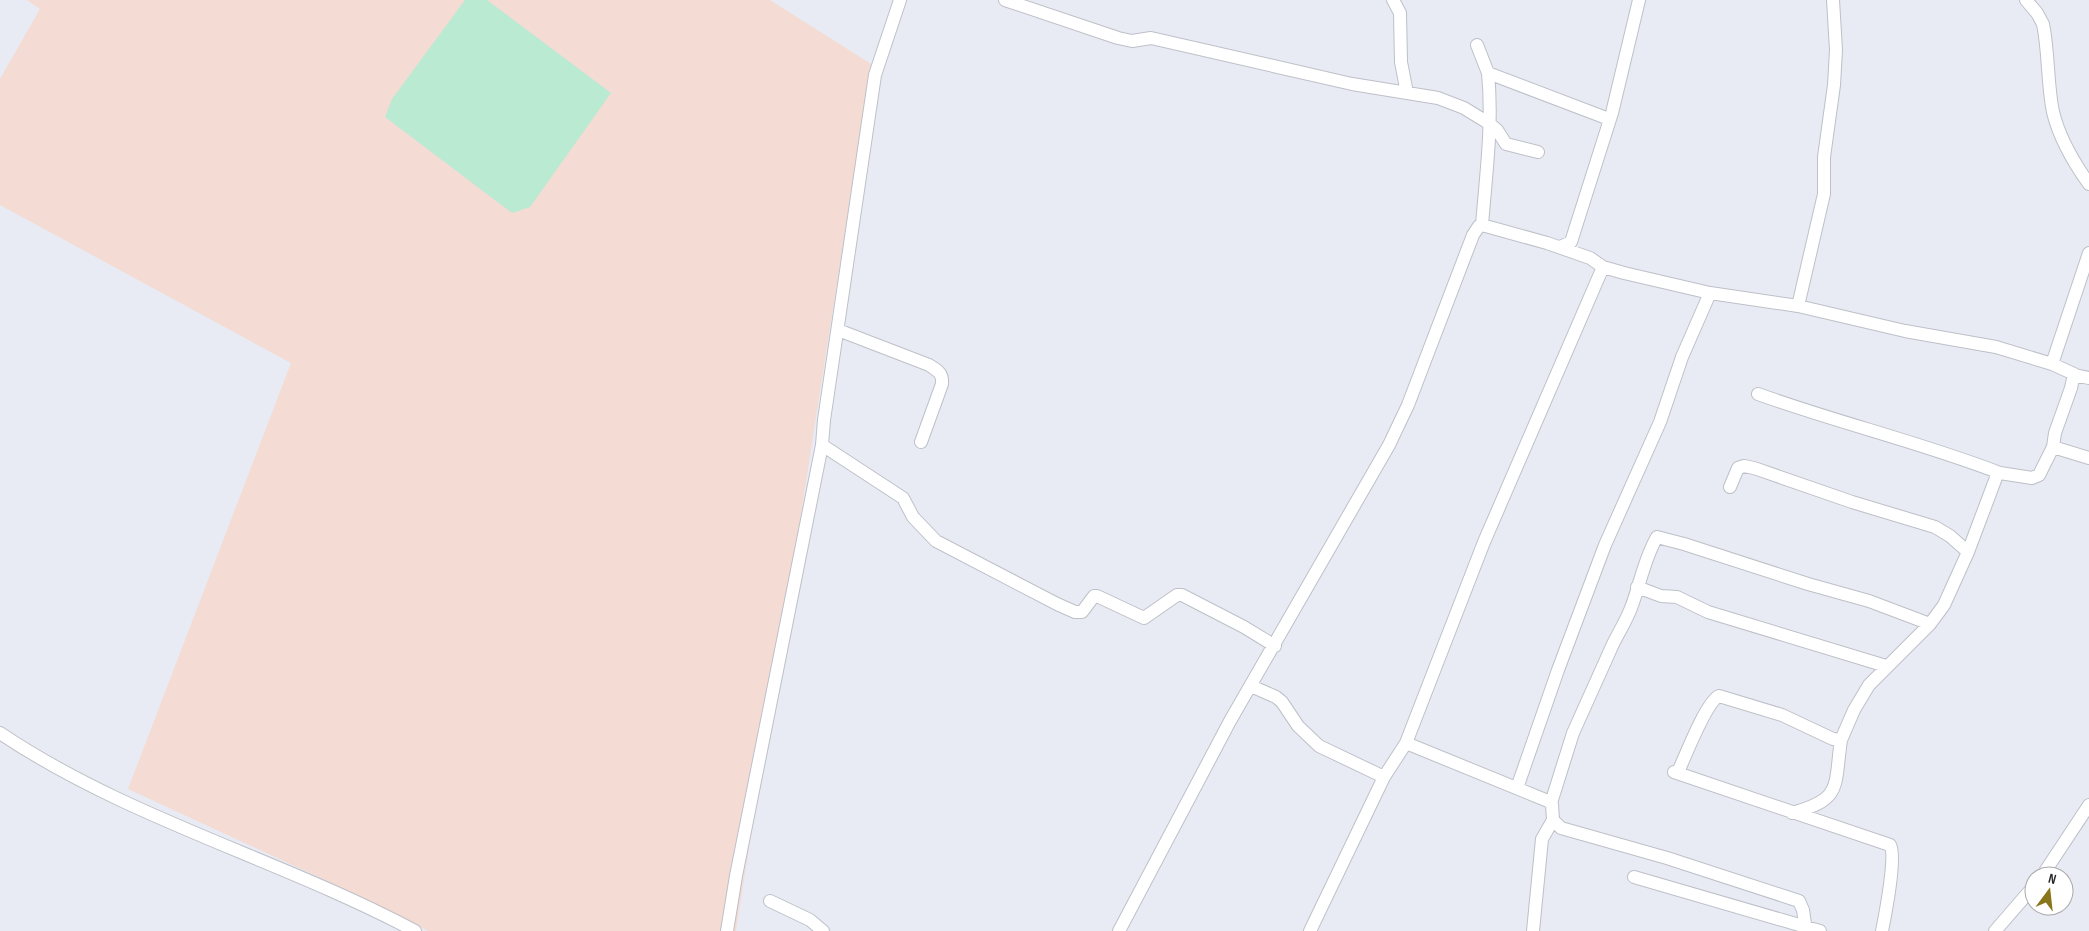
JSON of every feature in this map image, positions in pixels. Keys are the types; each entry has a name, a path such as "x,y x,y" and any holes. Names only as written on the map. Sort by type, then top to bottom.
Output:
{"street":[{"path":"727,931 736,876 822,445 875,76 900,0"},
{"path":"1005,0 1128,40 1151,38 1352,84 1438,98 1464,108 1490,124 1497,130 1506,144 1538,152"},
{"path":"1393,0 1400,12 1402,62 1407,94"},
{"path":"1560,247 1572,240 1609,119 1639,0"},
{"path":"1798,306 1824,194 1824,157 1834,86 1836,50 1834,0"},
{"path":"2026,0 2044,24 2053,111 2058,126 2071,156 2089,184"},
{"path":"1119,931 1251,686 1389,445 1408,405 1473,235 1479,226 1482,225 1491,102 1488,73 1477,45"},
{"path":"1488,73 1609,119"},
{"path":"1482,225 1560,247 1590,258 1602,267 1710,293 1798,306 1914,332 1996,347 2052,364 2074,375 2089,378"},
{"path":"2052,364 2089,253"},
{"path":"1310,931 1384,777 1406,743 1484,542 1602,267"},
{"path":"1517,788 1605,544 1660,422 1682,357 1710,293"},
{"path":"838,330 929,366 940,373 942,384 921,442"},
{"path":"1758,394 1802,410 1900,438 2000,473 2036,478 2053,447 2055,433 2074,375"},
{"path":"822,445 903,498 913,517 936,541 1075,612 1082,612 1094,596 1097,596 1144,618 1177,595 1182,595 1244,627 1275,646"},
{"path":"2053,447 2089,458"},
{"path":"1730,487 1738,468 1744,466 1754,468 1852,502 1935,527 1950,536 1968,552"},
{"path":"1792,813 1814,807 1824,802 1832,794 1841,740 1854,710 1869,685 1930,624 1949,595 1968,552 1995,478 2000,473"},
{"path":"1532,931 1542,839 1553,820 1551,803 1573,733 1613,644 1632,607 1637,586 1656,538 1662,537 1868,602 1930,624"},
{"path":"1637,586 1661,596 1677,597 1708,612 1886,666"},
{"path":"1251,686 1276,697 1282,702 1298,726 1319,746 1384,777"},
{"path":"1841,740 1832,739 1782,715 1719,696 1714,699 1707,710 1678,772 1674,772 1892,847 1891,875 1882,931"},
{"path":"0,733 57,766 135,806 212,841 354,900 415,931"},
{"path":"1406,743 1551,803"},
{"path":"2049,866 2089,805"},
{"path":"1553,820 1561,828 1668,858 1793,898 1801,904 1806,929"},
{"path":"1634,877 1806,929 1820,931"},
{"path":"1995,931 2024,898"},
{"path":"770,901 810,920 823,931"}],"shaded area":[{"path":"27,0 770,0 871,64 736,931 428,931 325,880 128,789 291,363 0,205 0,79 40,9"}],"green space":[{"path":"465,0 487,0 611,93 530,207 512,213 385,117 392,99"}]}
